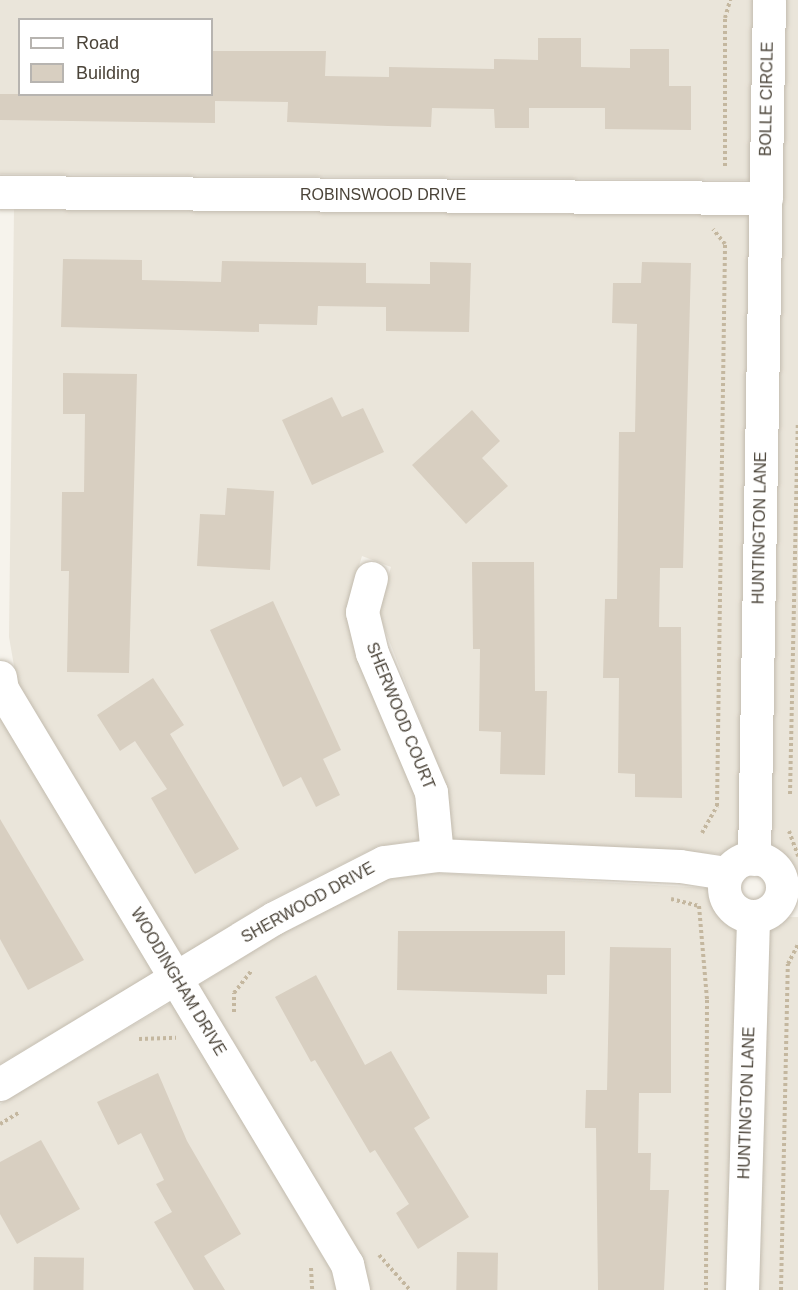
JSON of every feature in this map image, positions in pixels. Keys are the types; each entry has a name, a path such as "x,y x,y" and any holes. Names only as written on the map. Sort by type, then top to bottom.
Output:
{"street":[{"name":"BOLLE CIRCLE","path":"766,198 769,0"},
{"name":"ROBINSWOOD DRIVE","path":"0,192 766,198"},
{"name":"HUNTINGTON LANE","path":"742,1290 753,916 733,907 740,866 766,198"},
{"name":"SHERWOOD COURT","path":"371,578 362,612 372,653 431,792 437,855"},
{"name":"WOODINGHAM DRIVE","path":"0,676 2,689 347,1264 353,1290"},
{"name":"SHERWOOD DRIVE","path":"0,1084 177,979 274,918 384,862 437,855 680,866 740,866"},
{"path":"740,866 774,867 789,899 753,916"}],"path":[{"path":"727,145 724,18 730,0"},
{"path":"702,832 717,806 725,244"},
{"path":"790,798 798,424"},
{"path":"789,821 798,855"},
{"path":"666,898 699,906 707,1000 706,1290"},
{"path":"781,1290 788,964 798,944"},
{"path":"234,1018 234,993 253,968"},
{"path":"130,1044 140,1038 179,1038 185,1049"},
{"path":"0,1124 30,1106"},
{"path":"376,1252 410,1290"},
{"path":"311,1262 312,1290"}],"shaded area":[{"path":"0,0 753,0 751,180 0,174"},
{"path":"784,0 798,0 798,882 787,857 770,845"},
{"path":"14,209 750,215 739,844 722,854 452,839 445,784 378,612 391,567 362,556 347,606 416,797 421,840 378,846 267,902 182,956 17,683 9,637"},
{"path":"0,716 154,973 0,1064"},
{"path":"437,873 709,888 720,918 737,930 727,1290 369,1290 360,1255 199,985 281,934 388,879"},
{"path":"787,917 798,917 798,1290 758,1290 768,931"},
{"path":"172,1002 332,1272 337,1290 0,1290 0,1104"}],"building":[{"path":"538,38 581,38 581,67 630,68 630,49 669,49 669,86 691,86 691,130 605,129 605,108 529,108 529,128 495,128 494,109 432,108 431,127 287,122 288,102 215,101 215,123 0,120 0,94 18,94 18,96 213,96 213,51 326,51 325,76 389,77 389,67 494,69 494,59 538,60"},
{"path":"63,259 142,260 142,280 221,282 222,261 366,263 366,283 430,284 430,262 471,263 469,332 386,331 386,307 318,306 317,325 259,324 259,332 61,327"},
{"path":"642,262 691,263 683,568 660,568 659,627 681,627 682,798 635,797 635,774 618,773 619,678 603,678 605,599 617,599 619,432 635,432 637,324 612,323 613,283 641,283"},
{"path":"63,373 137,374 129,673 67,672 69,571 61,571 62,492 84,492 85,414 63,414"},
{"path":"332,397 342,417 363,408 384,452 312,485 282,420"},
{"path":"472,410 500,441 482,458 508,486 466,524 412,465"},
{"path":"227,488 274,491 270,570 197,566 200,514 225,515"},
{"path":"472,562 534,562 535,691 547,691 545,775 500,774 501,732 479,731 480,649 473,649"},
{"path":"273,601 341,750 323,759 340,795 316,807 301,777 283,787 210,630"},
{"path":"153,678 184,725 170,734 239,849 195,874 151,798 167,789 135,741 120,751 97,715"},
{"path":"0,819 84,960 28,990 0,939"},
{"path":"398,931 565,931 565,975 547,975 547,994 397,990"},
{"path":"610,947 671,948 671,1093 639,1093 638,1153 651,1153 650,1190 669,1190 664,1290 598,1290 596,1128 585,1128 586,1090 607,1090"},
{"path":"316,975 365,1065 391,1051 430,1118 414,1128 469,1217 418,1249 396,1213 409,1204 375,1150 370,1153 315,1060 311,1062 275,997"},
{"path":"158,1073 187,1141 241,1234 204,1256 225,1290 194,1290 154,1222 172,1212 156,1184 164,1180 141,1133 118,1145 97,1102"},
{"path":"41,1140 80,1209 17,1244 0,1214 0,1162"},
{"path":"457,1252 498,1253 497,1290 456,1290"},
{"path":"34,1257 84,1258 83,1290 33,1290"}]}
